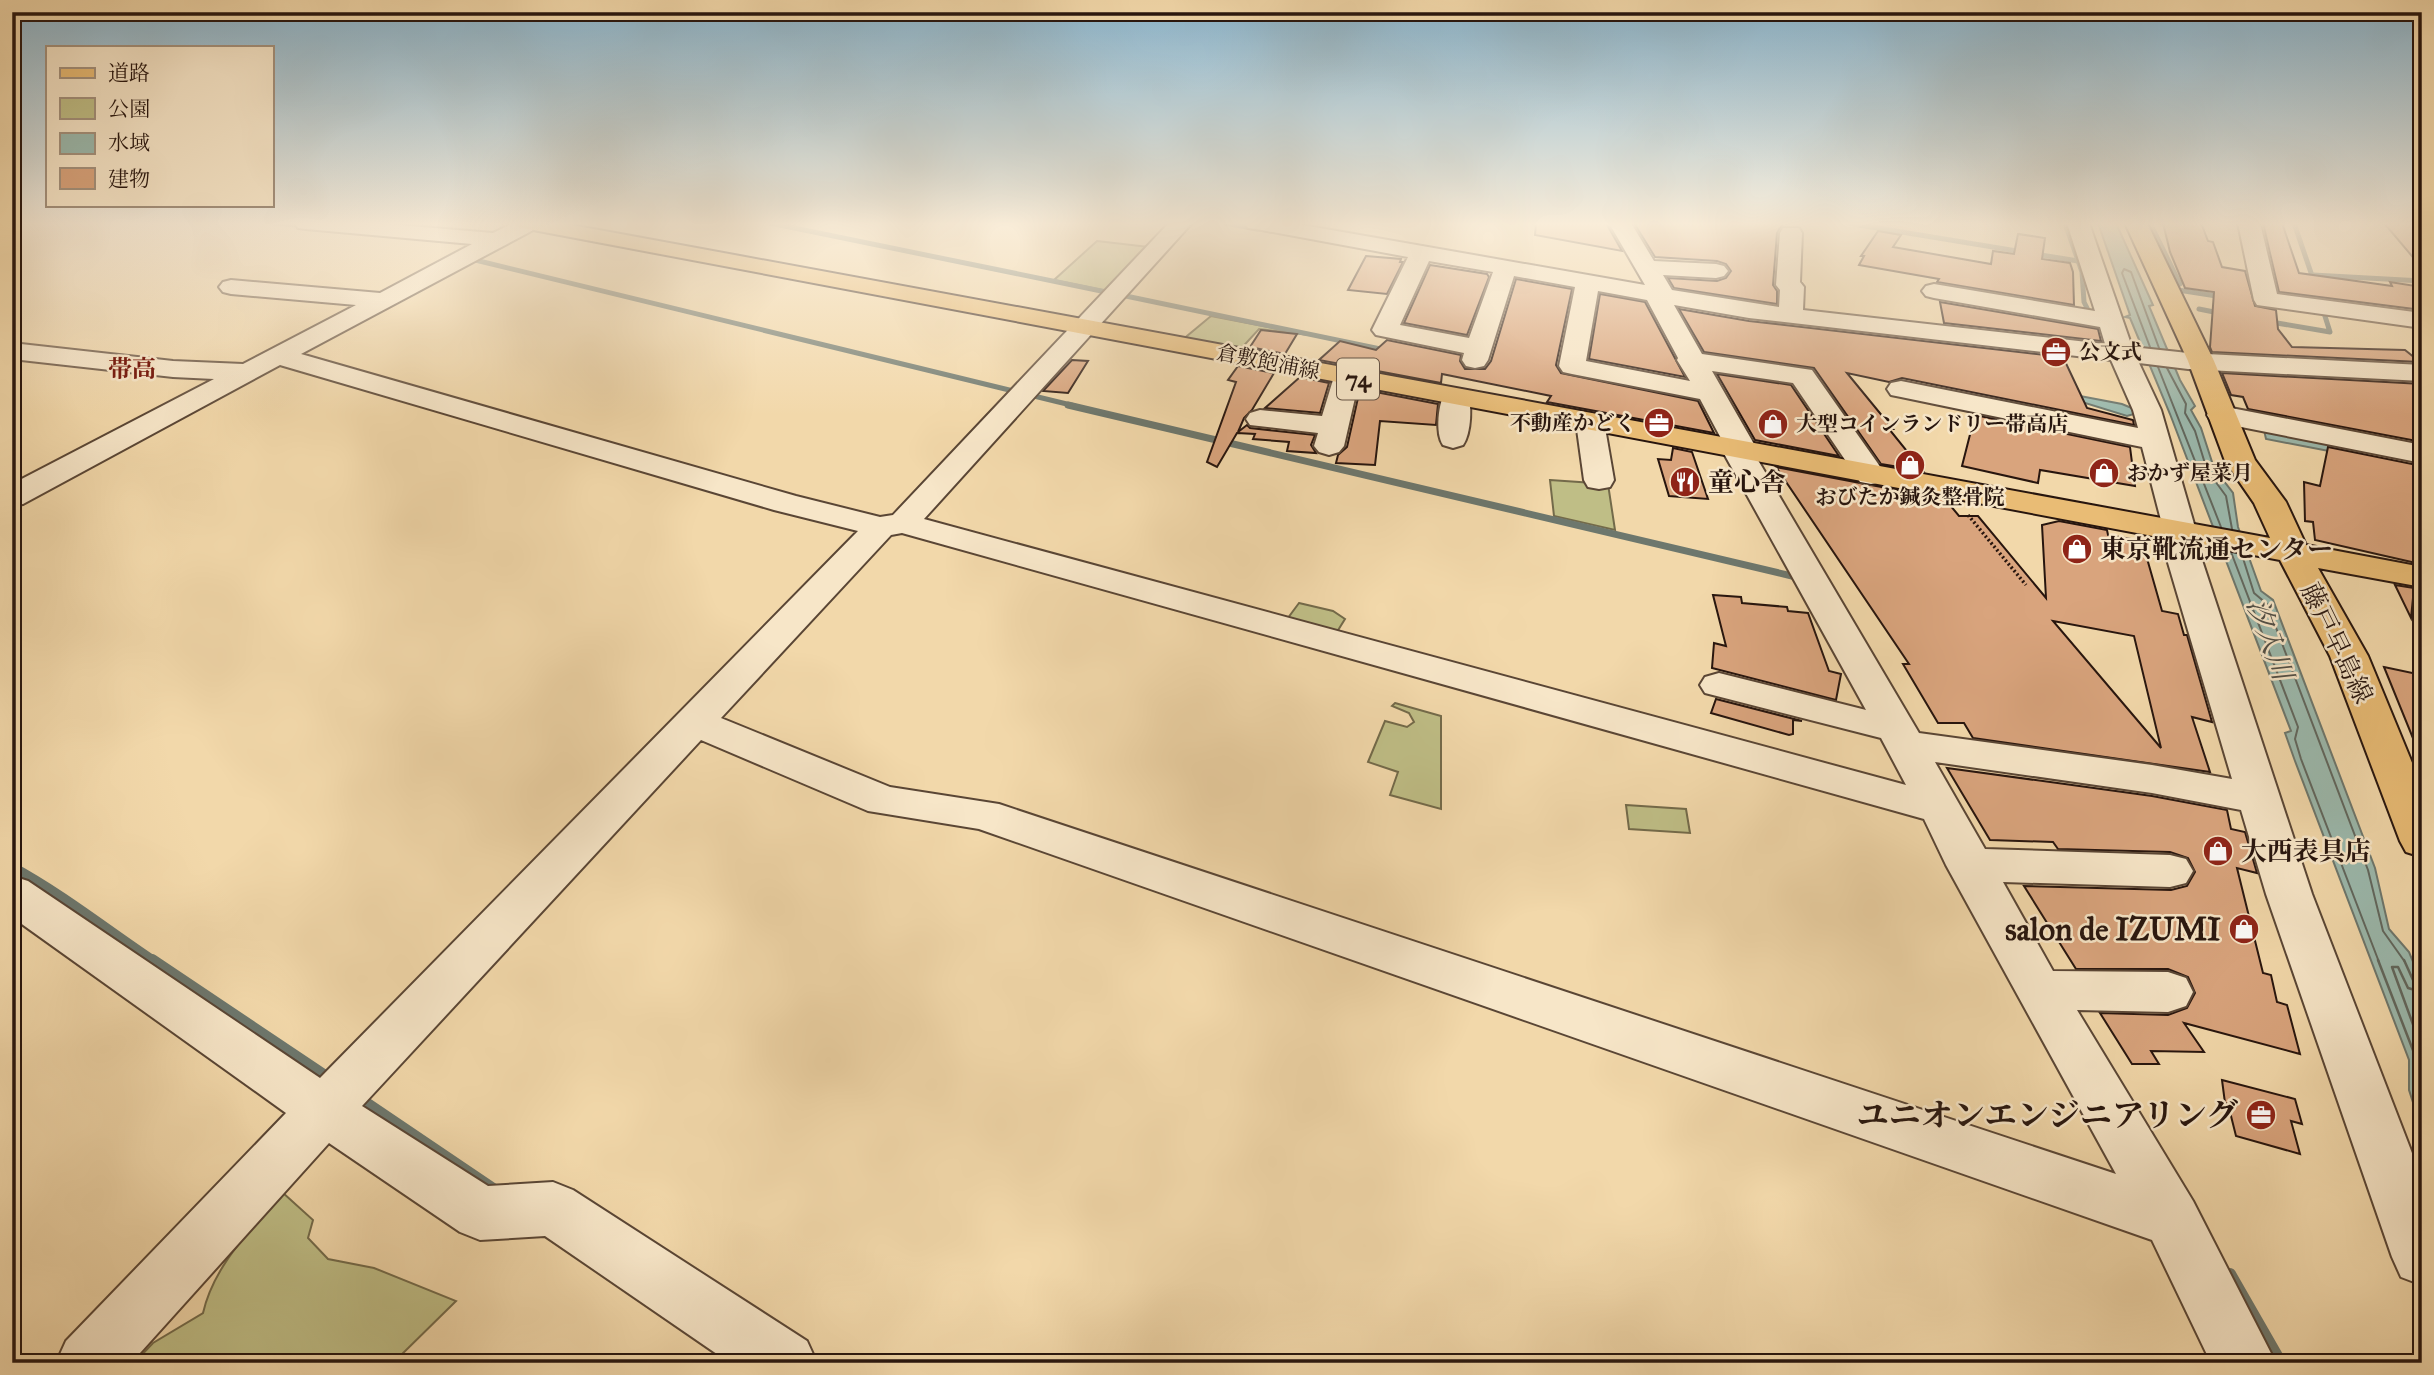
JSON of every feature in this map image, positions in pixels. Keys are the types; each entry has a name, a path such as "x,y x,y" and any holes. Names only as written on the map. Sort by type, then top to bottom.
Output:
{"main road":[{"name":"倉敷飽浦線","path":"869,287 2422,577"},
{"name":"藤戸早島線","path":"2163,287 2240,461 2270,502 2281,550 2349,656 2422,841"}],"street":[{"path":"243,287 382,300"},
{"path":"12,497 240,372 277,356 405,287"},
{"path":"88,1363 338,1095 701,725 891,525 1024,395 1122,287"},
{"path":"1405,287 1385,330 1477,354 1500,287"},
{"path":"1587,287 1572,366 1711,393"},
{"path":"1594,287 1659,298 1791,313 2121,342 2194,361 2422,373"},
{"path":"1651,287 1739,444 1737,450 1912,742 1940,809 1986,866 2057,991 2244,1363"},
{"path":"1791,313 1792,287"},
{"path":"2101,287 2147,410 2183,532 2178,540 2289,894 2422,1257"},
{"path":"2263,287 2266,300 2422,321"},
{"path":"2368,287 2381,317"},
{"path":"1934,291 2076,315 2121,342"},
{"path":"12,351 173,369 240,372"},
{"path":"277,356 785,503 891,525 1940,809"},
{"path":"1690,360 1802,376 1871,475"},
{"path":"1260,419 1331,436 1346,376"},
{"path":"1901,389 2156,441"},
{"path":"1453,439 1456,397"},
{"path":"2221,415 2422,454"},
{"path":"1590,422 1599,480"},
{"path":"1719,685 1871,724 1912,742 2152,779 2261,799"},
{"path":"701,725 883,801 984,815 2161,1202"},
{"path":"1986,866 2170,871"},
{"path":"12,893 338,1095 480,1213 553,1209 785,1363"},
{"path":"2057,991 2168,992"}],"path":[{"path":"1962,492 1959,504 2026,584"}],"green space":[{"path":"1089,287 1111,287 1107,291"},
{"path":"1211,316 1309,335 1259,329 1238,352 1181,341"},
{"path":"1550,480 1608,484 1615,530 1554,516"},
{"path":"1299,603 1333,611 1345,619 1335,635 1285,622"},
{"path":"1395,703 1441,716 1441,809 1390,795 1398,772 1368,762 1385,721 1407,727 1414,722 1409,713 1392,706"},
{"path":"1626,805 1686,809 1690,833 1629,829"},
{"path":"282,1192 313,1220 308,1238 328,1259 374,1268 456,1301 393,1363 134,1363 153,1343 203,1313 208,1296 225,1264 246,1234"}],"water":[{"name":"汐入川","path":"2120,287 2145,287 2153,305 2149,306 2180,380 2195,406 2191,410 2201,428 2214,468 2233,493 2238,527 2261,591 2273,600 2375,868 2389,929 2409,952 2422,983 2422,1130 2409,1090 2409,1060 2295,761 2285,733 2291,731 2170,414 2130,318 2125,317 2130,315"},
{"path":"2059,392 2122,404 2134,409 2134,414 2127,416 2056,394"},
{"path":"2264,430 2360,448 2360,457 2266,439"}],"building":[{"path":"1350,287 1390,287 1387,294 1348,290"},
{"path":"1420,287 1485,287 1467,335 1404,323"},
{"path":"1514,287 1572,289 1556,365 1561,373 1698,401 1714,433 1547,402 1551,396 1442,374 1441,383 1319,360 1340,341 1376,350 1387,340 1461,355 1460,361 1465,369 1485,369 1491,361"},
{"path":"1774,287 1777,304 1674,288"},
{"path":"1968,287 2073,287 2074,305"},
{"path":"2250,287 2255,306 2276,310 2278,329 2292,347 2405,350 2420,362 2212,352 2210,347 2214,292 2185,288"},
{"path":"2278,287 2422,287 2422,310 2279,292"},
{"path":"1600,294 1645,302 1685,377 1589,359"},
{"path":"1940,302 2098,329 2101,341 1944,323"},
{"path":"1679,309 1749,321 2063,357 2087,408 2133,420 2134,425 1902,378 1889,382 1847,373 1923,471 1881,464 1814,368 1704,352"},
{"path":"1261,330 1297,334 1285,354 1250,347"},
{"path":"1072,360 1088,361 1068,393 1043,391"},
{"path":"1238,366 1274,373 1252,410 1244,418 1238,432 1247,425 1250,428 1315,435 1311,445 1316,453 1287,451 1289,442 1253,439 1255,434 1237,433 1217,467 1207,462 1236,382 1228,380"},
{"path":"2222,373 2422,384 2422,442 2248,409 2243,397 2231,395"},
{"path":"1717,374 1791,385 1839,456 1755,440"},
{"path":"1300,377 1329,383 1320,413 1265,408"},
{"path":"1360,389 1438,404 1436,425 1380,421 1375,465 1336,463 1338,455 1347,447"},
{"path":"1975,415 2130,447 2135,486 2040,470 2038,483 1962,466"},
{"path":"2328,447 2422,466 2422,535 2419,535 2416,563 2315,540 2313,522 2305,521 2304,482 2320,486"},
{"path":"1673,448 1692,452 1708,499 1669,496 1658,459 1671,460"},
{"path":"1776,467 1945,499 1959,516 1978,516 2046,598 2042,525 2059,521 2107,530 2108,535 2142,541 2162,611 2178,614 2184,635 2187,635 2212,722 2192,717 2210,772 1973,738 1964,723 1938,723 1903,664 1909,664","holes":["2053,621 2134,636 2161,748"]},
{"path":"2395,585 2414,588 2411,618"},
{"path":"1713,595 1741,597 1742,603 1787,607 1788,611 1808,613 1829,671 1841,674 1836,700 1712,668 1714,643 1726,646"},
{"path":"2384,667 2422,675 2421,758"},
{"path":"1716,699 1802,721 1793,720 1793,734 1789,735 1711,713"},
{"path":"1947,768 2152,796 2227,810 2231,829 2245,832 2257,873 2237,868 2263,973 2271,975 2277,1002 2287,1005 2300,1054 2184,1023 2204,1052 2151,1051 2159,1064 2132,1064 2100,1013 2168,1015 2187,1008 2195,993 2188,977 2168,969 2076,969 2024,886 2171,890 2187,886 2195,872 2188,858 2170,852 2058,849 2053,842 1990,840"},
{"path":"2222,1080 2295,1099 2302,1124 2291,1121 2300,1154 2236,1136 2228,1104 2225,1103"}],"waterway":[{"path":"587,287 1075,406"},
{"path":"1083,287 1111,293"},
{"path":"2021,337 2033,336 2040,326 2088,310 2084,302 2083,287"},
{"path":"2316,287 2322,305"},
{"path":"2178,290 2223,297"},
{"path":"1121,295 1390,351"},
{"path":"2199,309 2224,314"},
{"path":"2265,321 2330,332 2324,313"},
{"path":"1757,317 1790,328"},
{"path":"1452,363 1489,371"},
{"path":"1068,405 1796,577"},
{"path":"12,867 67,900 155,962"},
{"path":"152,960 331,1080"},
{"path":"357,1097 499,1193"},
{"path":"2230,1274 2281,1363"}],"place":[{"name":"公文式","path":"2056,352"},
{"name":"不動産かどく","path":"1659,423"},
{"name":"大型コインランドリー帯高店","path":"1773,424"},
{"name":"おびたか鍼灸整骨院","path":"1910,465"},
{"name":"おかず屋菜月","path":"2104,473"},
{"name":"童心舎","path":"1685,482"},
{"name":"東京靴流通センター","path":"2077,549"},
{"name":"大西表具店","path":"2218,851"},
{"name":"salon de IZUMI","path":"2244,929"},
{"name":"ユニオンエンジニアリング","path":"2261,1115"}],"district":[{"name":"帯高","path":"132,369"}]}
